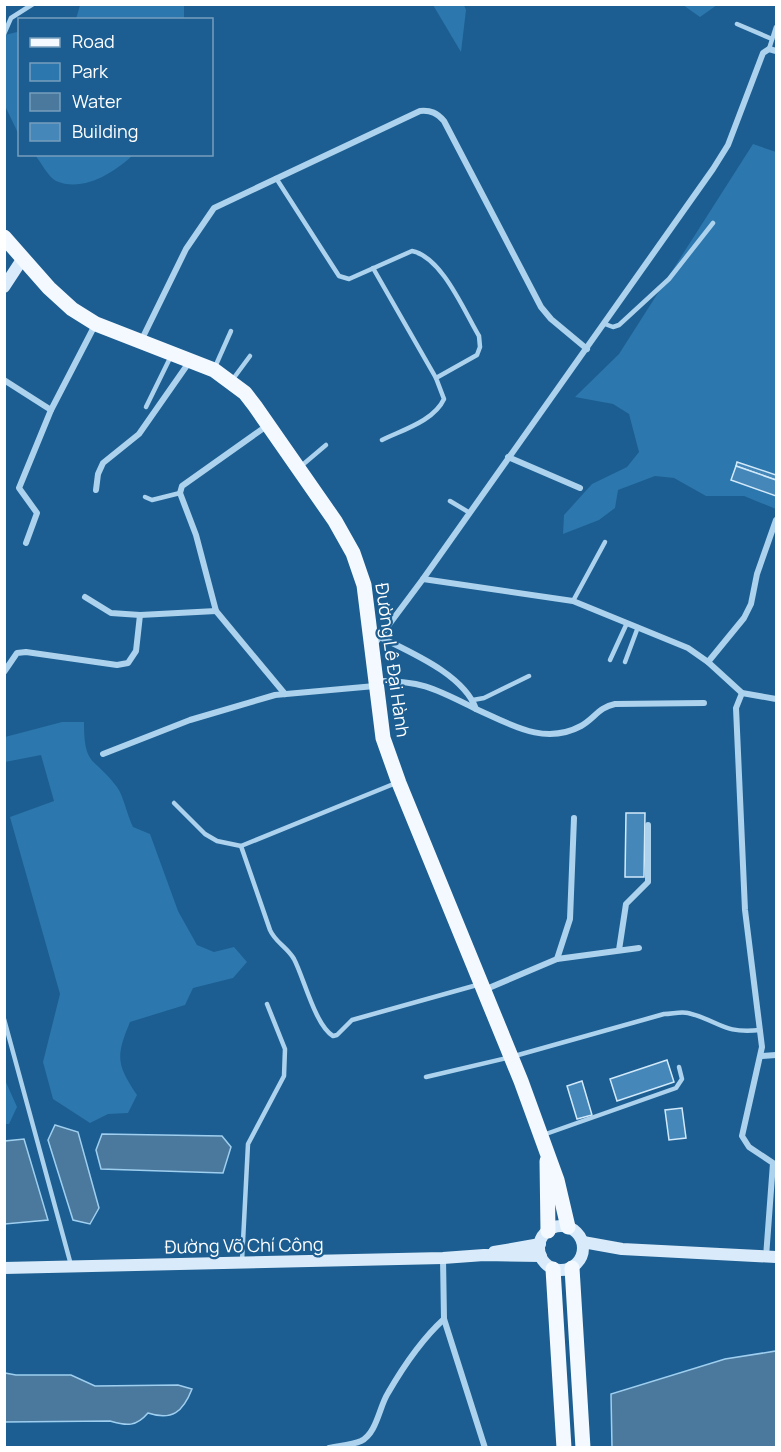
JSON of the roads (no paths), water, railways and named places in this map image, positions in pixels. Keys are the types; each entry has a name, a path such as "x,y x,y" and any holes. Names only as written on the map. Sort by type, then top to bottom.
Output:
{"main road":[{"name":"Đường Lê Đại Hành","path":"4,237 49,288 72,309 96,324 214,370 245,393 335,521 353,553 364,585 377,643 375,684 383,738 399,783 511,1057 557,1180 568,1227"},
{"path":"4,287 23,258"},
{"name":"Đường Lê Đại Hành","path":"543,1244 547,1158"},
{"path":"561,1226 568,1227 580,1236 583,1248 578,1263 572,1268 553,1269 546,1264 543,1244 561,1226"},
{"name":"Đường Võ Chí Công","path":"4,1268 443,1258 484,1255 543,1244"},
{"path":"583,1248 771,1257"},
{"path":"572,1268 583,1448"},
{"path":"553,1269 564,1448"}],"street":[{"path":"476,709 473,700 462,687 424,659 377,643 605,324 728,145 763,53 768,49 777,51"},
{"path":"140,342 186,249 205,218 223,202 420,111 438,114 541,307 550,318 587,349"},
{"path":"26,543 37,513 19,488 51,410 96,324"},
{"path":"96,490 98,474 103,463 139,434 191,361"},
{"path":"4,380 51,410"},
{"path":"268,425 182,486 180,493 196,535 216,611 285,694"},
{"path":"508,457 580,488"},
{"path":"708,662 744,618 751,604 757,574 776,520"},
{"path":"423,579 573,601 674,641 708,662 742,693 777,699"},
{"path":"85,597 111,613 140,615 216,611"},
{"path":"4,672 17,653 26,652 117,665 128,663 136,651 140,615"},
{"path":"103,754 190,720 285,694 375,684 412,681 430,686 528,732 552,735 579,728 604,706 704,703"},
{"path":"742,693 736,708 745,910 762,1056 742,1136 749,1147 773,1162 771,1257"},
{"path":"557,959 570,919 574,818"},
{"path":"619,950 626,904 648,882 648,825"},
{"path":"482,987 557,959 639,948"},
{"path":"762,1056 777,1055"},
{"path":"443,1258 444,1319 485,1448"},
{"path":"328,1448 360,1442 366,1437 386,1395 411,1356 430,1331 444,1319"}],"lane":[{"path":"4,34 12,18 33,4"},
{"path":"737,24 772,39"},
{"path":"768,49 777,27"},
{"path":"276,178 339,276 349,279 412,251 428,257 436,265 479,336 480,347 477,355 436,378"},
{"path":"605,324 613,327 619,325 669,279 713,223"},
{"path":"373,268 436,378 444,399 433,414 382,440"},
{"path":"214,370 231,331"},
{"path":"146,406 172,354"},
{"path":"231,381 250,356"},
{"path":"298,469 326,445"},
{"path":"145,497 152,500 180,493"},
{"path":"450,501 470,513"},
{"path":"573,601 605,542"},
{"path":"610,660 627,623"},
{"path":"625,662 638,627"},
{"path":"473,700 493,694 529,676"},
{"path":"174,803 205,834 217,841 241,846 399,783"},
{"path":"241,846 273,938 287,948 325,1028 333,1036 337,1035 352,1020 482,987"},
{"path":"242,1263 248,1144 284,1076 285,1049 267,1004"},
{"path":"426,1077 511,1057 664,1014 688,1013 706,1018 730,1031 760,1030"},
{"path":"4,1019 71,1265"},
{"path":"539,1136 676,1088 682,1079 679,1067"}],"water":[{"path":"55,1125 78,1132 99,1208 90,1224 73,1220 48,1140"},
{"path":"102,1134 222,1136 231,1147 223,1173 101,1169 96,1150"},
{"path":"24,1139 48,1220 5,1224 5,1141"},
{"path":"776,1351 776,1447 612,1447 611,1394 725,1359"},
{"path":"5,1373 71,1375 95,1386 178,1385 192,1389 185,1404 176,1413 164,1416 148,1413 139,1421 131,1424 110,1421 5,1422"}]}
